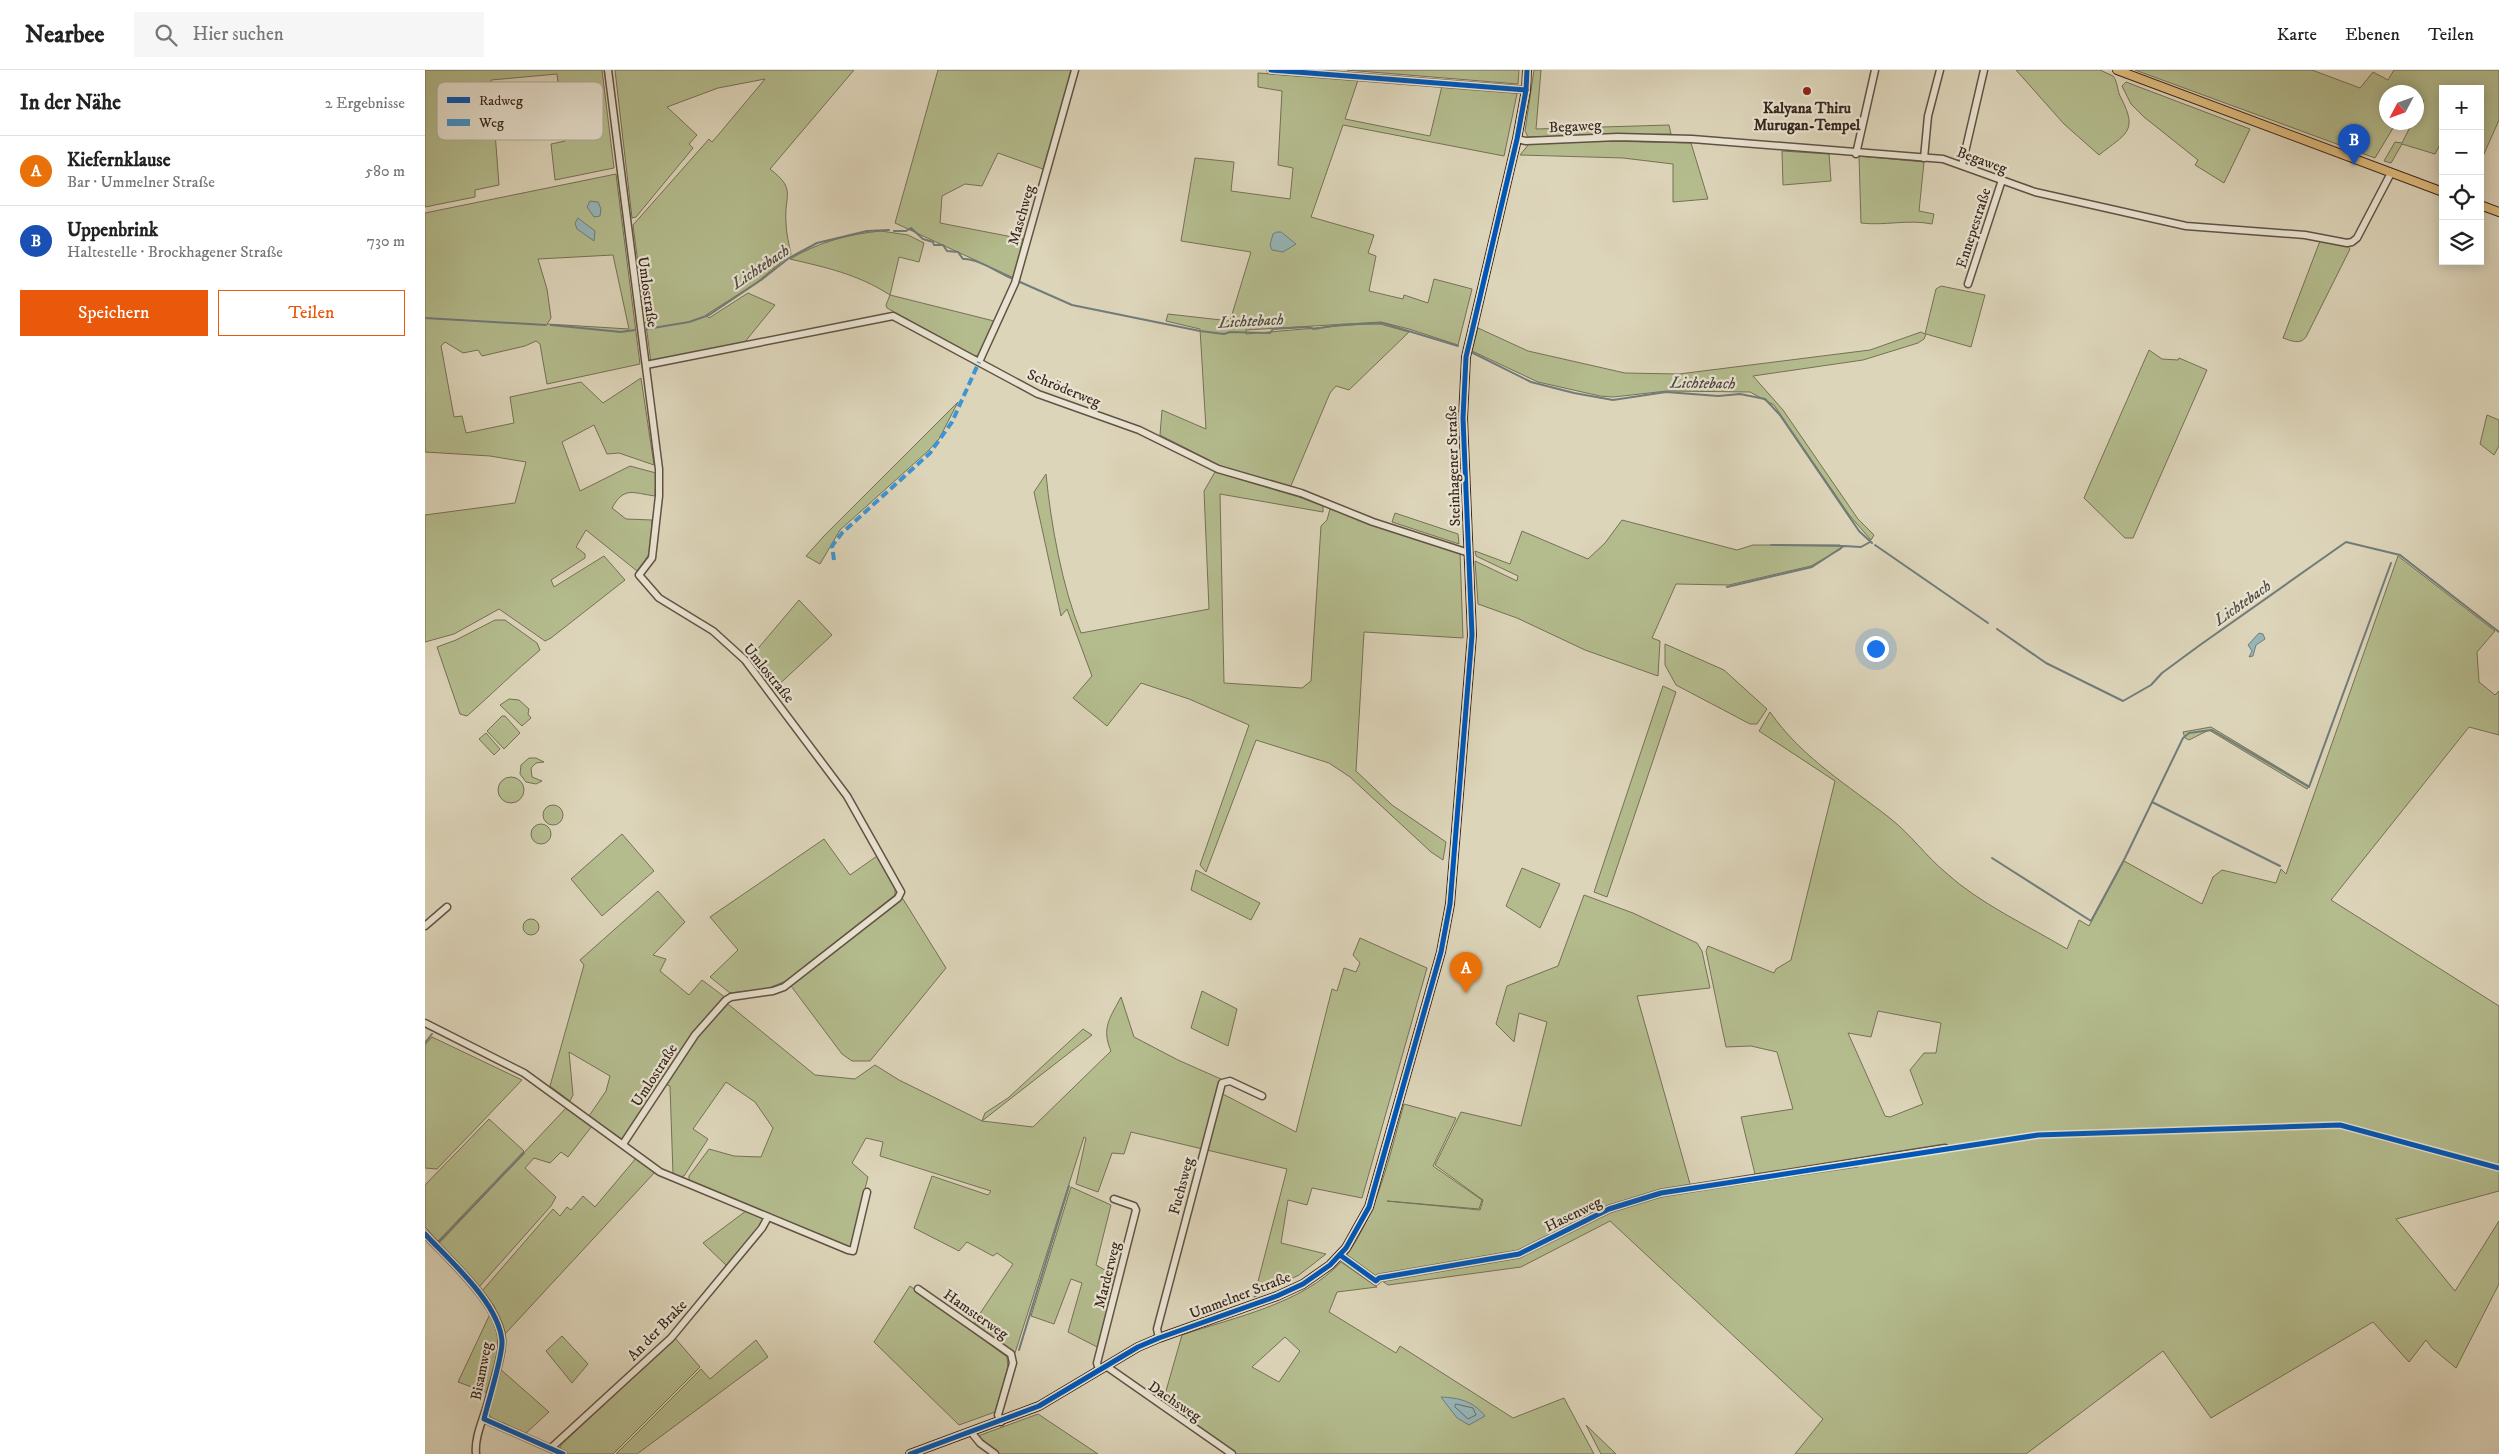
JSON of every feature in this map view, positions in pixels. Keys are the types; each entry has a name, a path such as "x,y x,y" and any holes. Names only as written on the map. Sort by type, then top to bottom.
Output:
{"main road":[{"name":"Steinhagener Straße","path":"1452,867 1472,635 1463,418 1466,357 1517,139 1526,90 1527,70"},
{"path":"2117,70 2439,191"},
{"path":"2484,206 2499,212"},
{"name":"Ummelner Straße","path":"910,1454 1001,1422 1039,1406 1102,1368 1159,1338 1277,1296 1316,1276 1340,1255 1360,1225 1379,1178 1441,952 1450,904 1452,867"}],"street":[{"name":"Umlostraße","path":"607,70 659,469 659,496 652,558 639,575 659,598 713,631 745,660 847,796 901,892 900,896 784,987 773,991 731,997 726,1000 695,1035 623,1144"},
{"name":"Maschweg","path":"979,362 1015,283 1075,70"},
{"path":"1271,70 1526,90"},
{"path":"1856,154 1875,70"},
{"path":"1924,158 1928,116 1940,70"},
{"path":"1962,166 1984,70"},
{"name":"Begaweg","path":"1517,139 1526,141 1618,137 1693,139 1856,154 1943,159 2035,192 2186,226 2305,235 2347,242 2352,242 2357,238 2391,173"},
{"name":"Ennepestraße","path":"1968,284 2001,180"},
{"name":"Schröderweg","path":"646,365 893,316 1038,394 1139,430 1218,468 1301,493 1373,522 1469,553"},
{"path":"425,926 447,907"},
{"path":"425,1023 524,1073 661,1172 768,1218 853,1251 867,1192"},
{"name":"Fuchsweg","path":"1159,1338 1157,1329 1220,1088 1227,1080 1262,1096"},
{"name":"Hasenweg","path":"1340,1255 1375,1281 1379,1278 1519,1254 1609,1209 1661,1193 1945,1148"},
{"name":"Marderweg","path":"1102,1368 1097,1363 1136,1210 1132,1205 1114,1199"},
{"name":"An der Brake","path":"551,1448 671,1338 763,1228 768,1218"},
{"name":"Bisamweg","path":"425,1234 478,1292 499,1327 502,1342 484,1419 476,1442 476,1454"},
{"name":"Hamsterweg","path":"918,1289 1011,1354 1013,1363 998,1415 1001,1422"},
{"name":"Dachsweg","path":"1102,1368 1232,1454"},
{"path":"484,1419 563,1454"},
{"path":"971,1432 980,1443 995,1454"}],"green space":[{"path":"425,70 602,70 614,168 555,180 551,144 565,140 603,140 603,82 558,82 557,74 491,80 491,82 437,82 437,140 496,140 499,185 475,190 475,197 425,207"},
{"path":"615,70 854,70 770,169 784,182 786,188 786,226 791,254 756,283 706,315 709,318 748,293 775,305 744,343 651,363 633,225 709,139 712,142 765,79 718,88 667,107 697,135 689,144 693,148 636,217 632,218"},
{"path":"938,70 1072,70 1043,169 998,153 982,186 965,184 942,196 940,223 1023,239 1014,278 895,223"},
{"path":"1347,70 1519,70 1518,84"},
{"path":"1534,70 1541,70 1536,129 1669,125 1671,134 1528,137 1525,131"},
{"path":"2016,70 2100,70 2113,76 2129,118 2127,131 2099,155 2064,124"},
{"path":"2135,70 2312,70 2360,88 2373,72 2388,80 2394,70 2499,70 2499,120 2484,154 2484,85 2439,85 2439,146 2435,154 2402,144 2391,163 2384,161 2395,142 2402,143 2408,130 2424,130 2424,85 2379,85 2379,130 2392,130 2375,158"},
{"path":"1258,73 1358,80 1345,119 1430,136 1442,86 1510,91 1517,94 1504,156 1343,125 1311,217 1374,235 1368,253 1376,256 1369,291 1403,299 1404,295 1428,303 1434,279 1472,289 1458,345 1381,322 1246,330 1246,334 1380,324 1409,332 1349,390 1336,386 1330,393 1290,488 1221,466 1160,435 1162,410 1206,429 1200,329 1166,321 1168,314 1230,321 1251,252 1181,241 1195,158 1234,162 1231,191 1290,199 1293,168 1278,165 1282,91 1258,87"},
{"path":"2126,82 2250,129 2224,183 2195,165 2198,160 2144,117 2131,104 2122,86"},
{"path":"1605,141 1691,143 1708,199 1673,202 1673,164 1623,158 1520,155 1529,144"},
{"path":"1782,151 1829,154 1831,181 1783,185"},
{"path":"1859,156 1924,162 1919,211 1934,214 1932,224 1914,222 1861,223"},
{"path":"616,174 640,364 547,384 540,344 536,341 525,346 482,356 478,350 463,353 445,342 441,346 454,417 462,416 466,433 514,423 510,397 581,382 603,403 641,378 654,465 619,453 607,454 594,425 562,442 580,491 630,466 656,473 655,496 635,493 625,494 616,501 612,508 626,519 652,520 650,553 637,571 586,530 576,547 585,554 585,558 551,580 554,587 604,556 625,580 545,641 499,609 454,634 425,642 425,515 515,503 526,462 490,456 425,452 425,213","holes":["613,255 629,329 547,324 551,318 547,289 538,259"]},
{"path":"881,231 908,235 924,243 919,262 899,257 890,295 854,277 790,259 834,240 857,234"},
{"path":"2320,241 2348,246 2350,249 2306,337 2298,342 2283,338"},
{"path":"1941,286 1985,295 1971,347 1926,334 1924,339 1918,343 1863,360 1753,376 1783,410 1858,519 1874,535 1871,540 1850,516 1774,405 1750,392 1667,391 1613,397 1600,396 1538,382 1472,351 1478,328 1528,351 1625,373 1679,374 1870,350 1921,332 1925,334 1936,289"},
{"path":"890,295 994,321 979,355 975,356 887,308 886,305"},
{"path":"2149,350 2162,359 2178,360 2179,358 2207,370 2133,538 2125,538 2084,498"},
{"path":"958,402 939,439 840,530 820,564 806,556 824,536"},
{"path":"2487,415 2499,420 2499,446 2494,455 2480,444"},
{"path":"1215,472 1323,506 1323,512 1220,494 1224,683 1302,688 1311,681 1321,526 1327,520 1330,509 1460,552 1463,638 1364,632 1356,771 1392,805 1446,842 1443,860 1431,852 1350,777 1329,763 1256,740 1206,872 1200,865 1249,725 1189,699 1141,683 1107,726 1073,698 1092,676 1067,609 1061,616 1034,492 1046,474 1058,555 1068,596 1081,633 1209,609 1204,491"},
{"path":"1395,513 1458,534 1459,544 1392,522"},
{"path":"1622,520 1737,550 1753,545 1840,545 1841,549 1811,566 1729,585 1676,584 1652,638 1660,641 1658,676 1585,650 1517,618 1478,604 1475,561 1517,581 1518,576 1476,556 1475,551 1510,564 1522,531 1588,559 1605,543"},
{"path":"2398,556 2495,631 2477,652 2479,682 2495,695 2499,691 2499,735 2469,727 2331,900 2499,1006 2499,1191 2396,1219 2455,1291 2499,1221 2499,1284 2456,1368 2432,1348 2426,1340 2409,1362 2373,1322 2211,1418 2163,1351 2026,1454 1795,1454 1823,1419 1610,1221 1521,1267 1388,1285 1346,1256 1357,1239 1374,1203 1404,1104 1456,1118 1433,1166 1482,1200 1479,1209 1387,1201 1480,1210 1483,1200 1435,1165 1461,1112 1521,1126 1547,1022 1519,1013 1514,1042 1496,1024 1507,986 1558,966 1584,895 1633,913 1697,943 1702,951 1710,988 1637,996 1692,1191 1858,1167 1857,1161 1755,1174 1741,1117 1793,1109 1777,1052 1751,1046 1726,1047 1706,951 1708,946 1774,973 1776,969 1791,960 1835,781 1759,731 1770,712 1796,743 1811,757 1898,825 1938,866 1959,884 2004,914 2067,949 2079,920 2089,926 2124,861 2202,904 2213,877 2222,870 2276,883 2281,869 2286,874","holes":["1878,1011 1941,1023 1936,1053 1924,1053 1910,1070 1923,1104 1890,1117 1885,1116 1848,1033 1871,1037"]},
{"path":"799,600 832,635 771,692 749,662 749,659"},
{"path":"495,620 505,620 537,643 540,650 467,716 460,714 437,647 456,640"},
{"path":"1665,644 1724,670 1767,709 1757,724 1750,724 1676,685 1665,665"},
{"path":"1663,686 1676,692 1607,897 1594,892"},
{"path":"509,699 519,700 529,709 528,714 531,718 522,726 500,705"},
{"path":"502,716 505,716 520,733 504,749 487,731"},
{"path":"2211,727 2309,786 2307,789 2209,730 2189,740 2185,738 2183,732"},
{"path":"486,733 500,749 494,755 479,739"},
{"path":"529,758 536,758 544,762 536,763 531,768 532,777 542,781 536,784 526,782 520,774 521,765"},
{"path":"511,777 520,781 524,790 520,799 511,803 502,799 498,790 502,781"},
{"path":"553,805 560,808 563,815 560,822 553,825 546,822 543,815 546,808"},
{"path":"541,824 548,827 551,834 548,841 541,844 534,841 531,834 534,827"},
{"path":"622,834 654,871 602,916 571,879"},
{"path":"824,839 850,875 877,856 895,886 895,895 786,981 766,989 730,993 710,977 738,950 710,917"},
{"path":"1522,868 1560,884 1540,928 1506,906"},
{"path":"1196,870 1260,903 1251,920 1191,890"},
{"path":"658,891 685,922 653,955 666,959 660,971 689,995 702,980 726,998 623,1140 589,1116 606,1091 610,1076 569,1052 573,1095 570,1101 550,1086 584,965 580,960"},
{"path":"903,899 946,968 870,1061 852,1061 842,1054 791,986"},
{"path":"531,919 539,927 531,935 523,927"},
{"path":"1360,938 1427,968 1362,1198 1312,1188 1307,1205 1288,1200 1281,1243 1326,1254 1299,1275 1254,1297 1287,1169 1131,1132 1124,1154 1112,1153 1098,1192 1076,1184 1086,1138 1084,1137 1015,1353 975,1326 975,1321 1013,1264 997,1253 993,1256 967,1242 959,1251 914,1228 932,1176 988,1195 991,1191 880,1156 883,1142 866,1138 852,1163 868,1177 850,1248 689,1181 689,1176 709,1149 734,1156 761,1157 773,1128 755,1102 726,1082 693,1129 708,1139 684,1176 679,1177 673,1174 670,1086 665,1084 699,1034 728,1004 815,1075 855,1079 875,1065 899,1080 982,1121 1033,1127 1111,1051 1107,1036 1108,1023 1121,997 1134,1037 1178,1060 1221,1079 1217,1091 1296,1132 1332,989 1337,991 1344,968 1356,972 1360,963 1353,955"},
{"path":"1202,991 1237,1009 1228,1046 1191,1028"},
{"path":"1083,1029 1092,1035 982,1121 985,1113 1008,1098"},
{"path":"432,1037 522,1080 437,1169 425,1168 425,1045"},
{"path":"566,1108 592,1126 568,1157 561,1152 550,1163 534,1158 525,1168 556,1197 551,1206 479,1287 439,1243"},
{"path":"489,1119 524,1151 438,1241 425,1227 425,1185"},
{"path":"637,1157 655,1172 505,1334 494,1306 482,1291 553,1209 560,1216 567,1207 571,1210 583,1196 595,1207"},
{"path":"1071,1187 1111,1205 1096,1265 1117,1277 1099,1348 1068,1332 1082,1283 1071,1279 1054,1324 1031,1316"},
{"path":"746,1211 763,1218 760,1228 728,1267 703,1243"},
{"path":"1341,1262 1377,1287 1337,1292 1329,1312 1396,1353 1400,1346 1513,1418 1564,1398 1594,1454 1236,1454 1162,1405 1182,1335 1267,1308 1307,1289","holes":["1285,1337 1300,1351 1279,1382 1252,1367"]},
{"path":"910,1286 1007,1357 1008,1368 995,1412 959,1425 874,1342"},
{"path":"490,1314 495,1325 498,1353 488,1393 458,1382"},
{"path":"562,1336 588,1364 572,1383 546,1351"},
{"path":"675,1338 700,1367 613,1454 556,1454 562,1444"},
{"path":"756,1340 768,1357 637,1454 616,1454 701,1369 710,1379"},
{"path":"499,1368 549,1412 525,1434 493,1421 489,1414"},
{"path":"1038,1414 1098,1454 998,1454 981,1441 978,1436"},
{"path":"1586,1425 1616,1454 1601,1454"}],"water":[{"path":"590,201 598,202 601,209 600,216 594,217 587,207"},
{"path":"578,218 595,231 594,241 577,229 575,223"},
{"path":"1281,232 1296,244 1283,252 1272,250 1270,245 1273,234"},
{"path":"2259,633 2263,634 2265,639 2256,645 2253,656 2249,657 2252,651 2248,645"},
{"path":"1441,1397 1466,1401 1485,1416 1469,1425 1457,1418"}],"waterway":[{"name":"Lichtebach","path":"894,231 906,231 911,228 923,239 933,242 934,245 943,245 947,251 958,252 963,259 981,263 1011,278"},
{"name":"Lichtebach","path":"647,329 689,322 709,315 761,280 789,258 817,243 867,231 889,230"},
{"name":"Lichtebach","path":"1020,282 1072,305 1200,331 1224,334 1230,332 1270,333 1273,329 1308,327 1314,329 1338,325 1382,323 1458,346"},
{"name":"Lichtebach","path":"425,318 546,325"},
{"name":"Lichtebach","path":"551,325 621,332 635,330"},
{"name":"Lichtebach","path":"1471,352 1531,382 1574,393 1613,400 1666,392 1718,396 1740,394 1765,399 1780,415 1859,531 1872,543"},
{"path":"1727,587 1812,567 1844,546 1861,547 1870,542"},
{"name":"Lichtebach","path":"1997,629 2046,663 2123,701 2151,685 2162,673 2200,645 2346,542 2400,555 2499,632"},
{"path":"1771,545 1844,546"},
{"name":"Lichtebach","path":"1875,545 1988,623"},
{"path":"1992,858 2091,921 2125,858 2183,738 2189,733 2212,730 2309,787 2391,563"},
{"path":"2152,802 2280,866"},
{"path":"425,1043 432,1034"},
{"path":"438,1243 524,1153"},
{"path":"1019,1350 1069,1186"}],"marked path":[{"path":"834,560 832,546 842,533 930,453 952,422 979,362"}],"cycle path":[{"path":"1271,70 1526,90"},
{"path":"910,1454 1039,1406 1138,1347 1277,1296 1303,1284 1330,1265 1346,1248 1369,1207 1441,952 1450,904 1472,635 1463,418 1466,357 1517,139 1526,90 1527,70"},
{"path":"1340,1255 1376,1281 1379,1278 1519,1254 1609,1209 1661,1193 2038,1135 2340,1125 2499,1168"},
{"path":"425,1234 483,1297 499,1327 502,1348 484,1419 563,1454"}],"place":[{"name":"Kalyana Thiru Murugan-Tempel","path":"1807,91"},
{"name":"Uppenbrink","path":"2354,165"},
{"name":"Kiefernklause","path":"1466,993"}]}
